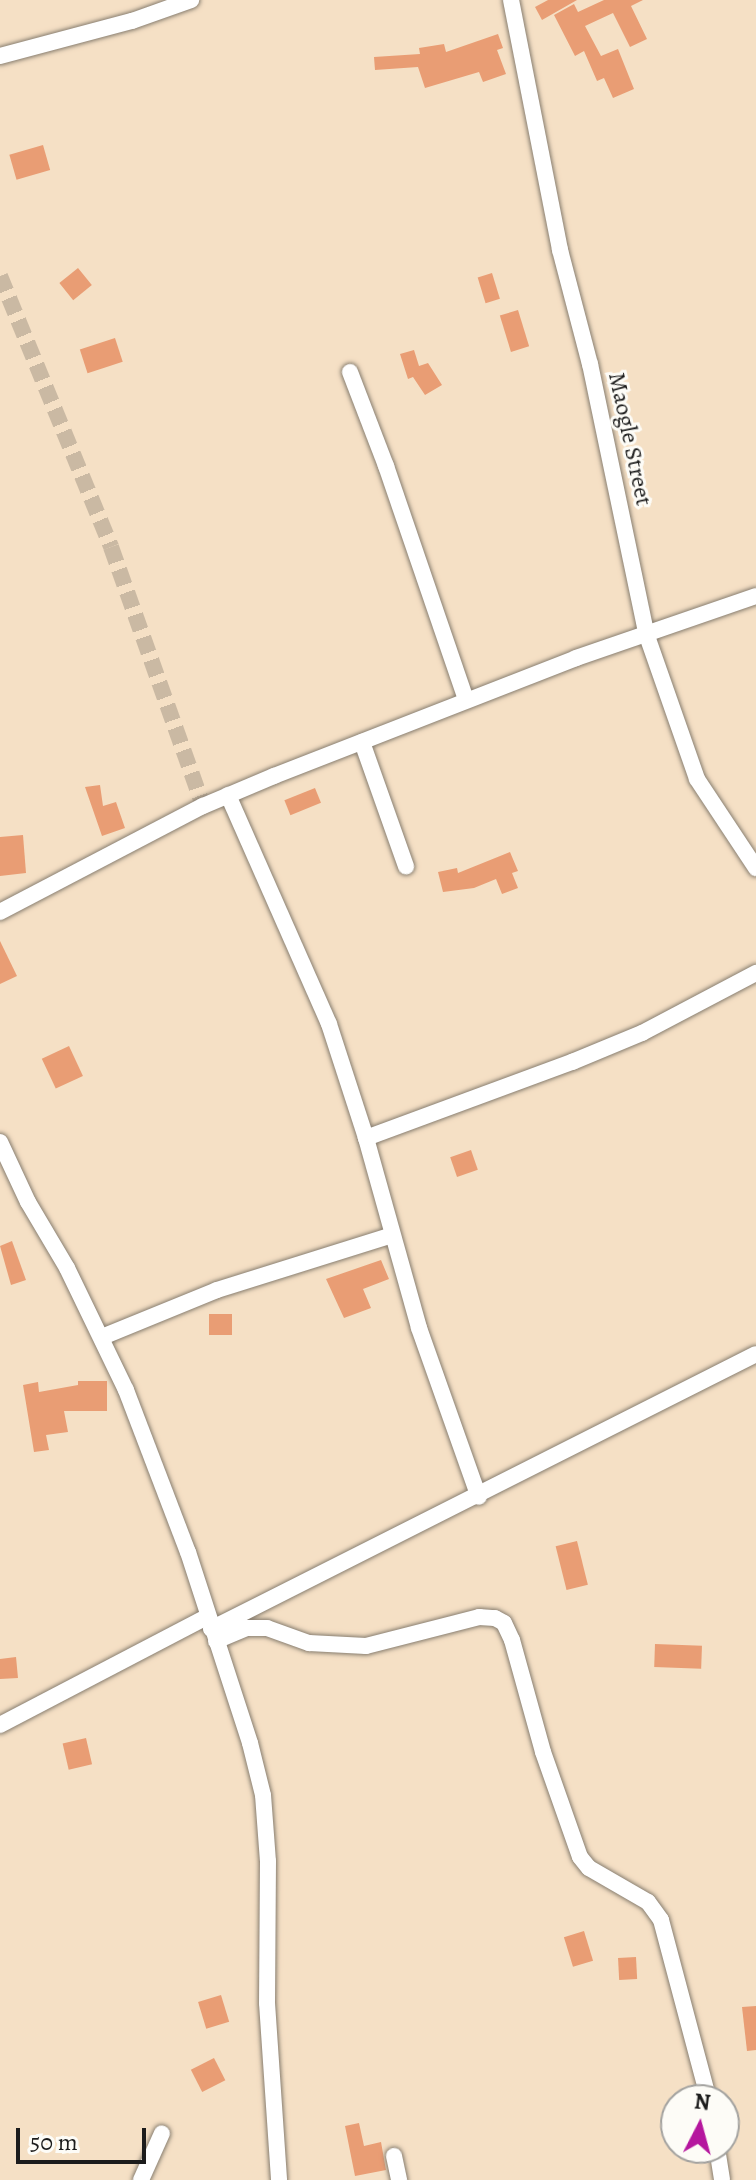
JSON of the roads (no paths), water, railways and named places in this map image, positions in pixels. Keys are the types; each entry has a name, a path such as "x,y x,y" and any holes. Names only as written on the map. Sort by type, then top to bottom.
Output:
{"street":[{"path":"0,56 132,21 191,0"},
{"name":"Maogle Street","path":"511,0 557,236 590,364 647,636 697,779 756,868"},
{"path":"350,372 386,466 466,700"},
{"path":"0,912 228,795 576,658 756,596"},
{"path":"362,742 406,866"},
{"path":"228,795 329,1024 366,1138 424,1343 479,1497"},
{"path":"366,1138 642,1033 756,973"},
{"path":"0,1142 28,1202 67,1268 102,1337 188,1552 250,1743 263,1795 268,1861 267,2003 279,2180"},
{"path":"102,1337 217,1290 392,1235"},
{"path":"0,1725 211,1629 479,1497 756,1354"},
{"path":"211,1629 267,1628 309,1643 366,1646 479,1617 495,1618 504,1623 580,1857 589,1868 648,1902 661,1920 705,2084"},
{"path":"141,2180 162,2133"},
{"path":"394,2156 399,2180"}],"tunnel":[{"path":"0,276 111,547 203,806"}]}
